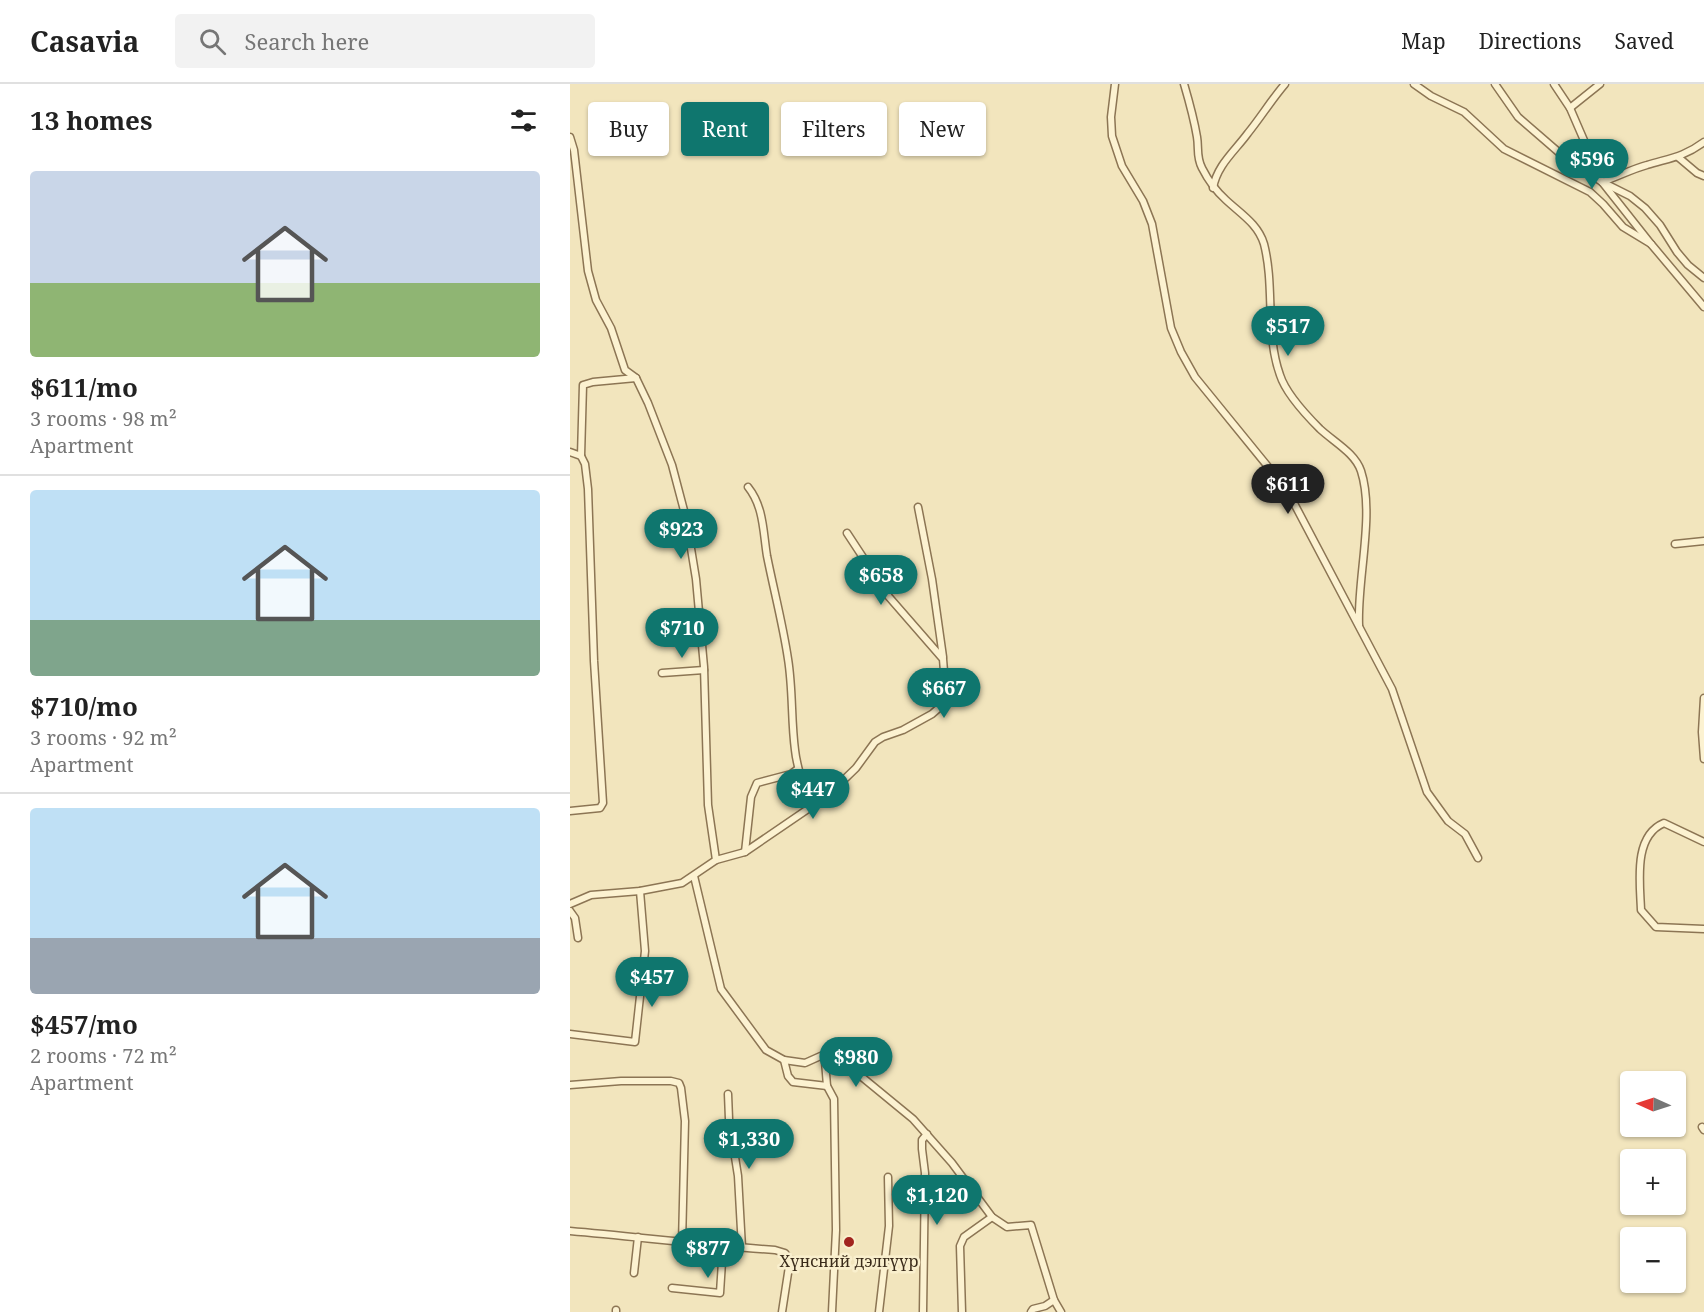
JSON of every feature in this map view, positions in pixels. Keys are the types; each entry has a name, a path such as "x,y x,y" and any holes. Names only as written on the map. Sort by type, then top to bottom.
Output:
{"street":[{"path":"1114,84 1112,136 1122,166 1143,201 1152,224 1171,328 1181,352 1195,377 1287,490 1392,689 1427,792 1448,821 1465,834 1478,858"},
{"path":"1184,84 1198,140 1197,154 1201,167 1213,188 1251,220 1263,242 1270,278 1269,305 1273,344 1280,375 1290,394 1319,428 1352,456 1361,470 1366,501 1358,603 1359,629"},
{"path":"1213,188 1215,177 1227,158 1285,84"},
{"path":"1414,84 1431,96 1464,112 1504,149 1590,192 1623,227 1651,244"},
{"path":"1495,84 1518,117 1563,156 1602,182 1630,196 1645,208 1660,225 1677,252 1704,278"},
{"path":"1554,84 1570,108 1602,182 1704,307"},
{"path":"1570,108 1600,84"},
{"path":"570,137 574,150 588,271 596,300 611,328 625,370 636,378 648,403 672,465 686,518 696,579 704,670 708,805 716,860"},
{"path":"1602,182 1646,165 1689,153 1704,142"},
{"path":"1678,157 1704,176"},
{"path":"570,811 600,808 603,803 594,661 588,489 582,456 583,385 636,378"},
{"path":"570,452 582,456"},
{"path":"748,487 755,495 761,512 788,660 798,770 810,808"},
{"path":"570,904 591,895 640,891 682,883 716,860 746,852 827,796 856,768 875,741 922,721 940,707 946,696 943,659 932,579 918,507"},
{"path":"847,533 889,597 943,659 948,681"},
{"path":"1675,544 1704,541"},
{"path":"662,673 704,670"},
{"path":"1704,698 1702,732 1704,759"},
{"path":"746,852 751,797 757,783 798,770"},
{"path":"1704,842 1664,823 1654,827 1646,837 1639,870 1641,910 1656,927 1704,928"},
{"path":"694,876 721,989 766,1050 784,1060 805,1063 834,1050 844,1054 857,1073 914,1119 952,1163 992,1218 1007,1227 1031,1225 1054,1300 1061,1312"},
{"path":"570,1034 635,1042 645,951 640,891"},
{"path":"570,911 575,918 579,938"},
{"path":"832,1312 836,1230 834,1099 827,1086 825,1061 834,1050"},
{"path":"784,1060 788,1076 793,1082 827,1086"},
{"path":"570,1085 621,1081 679,1083 685,1121 682,1243"},
{"path":"728,1094 729,1119 738,1176 742,1248"},
{"path":"923,1312 925,1173 921,1149 922,1140 927,1134"},
{"path":"879,1312 889,1226 888,1177"},
{"path":"962,1312 960,1246 969,1233 992,1218"},
{"path":"570,1231 775,1250 785,1253 790,1260 782,1312"},
{"path":"633,1273 638,1237"},
{"path":"672,1288 720,1293 723,1246"},
{"path":"790,1260 834,1264"},
{"path":"1031,1312 1054,1300"}],"place":[{"name":"Хүнсний дэлгүүр","path":"849,1242"}]}
